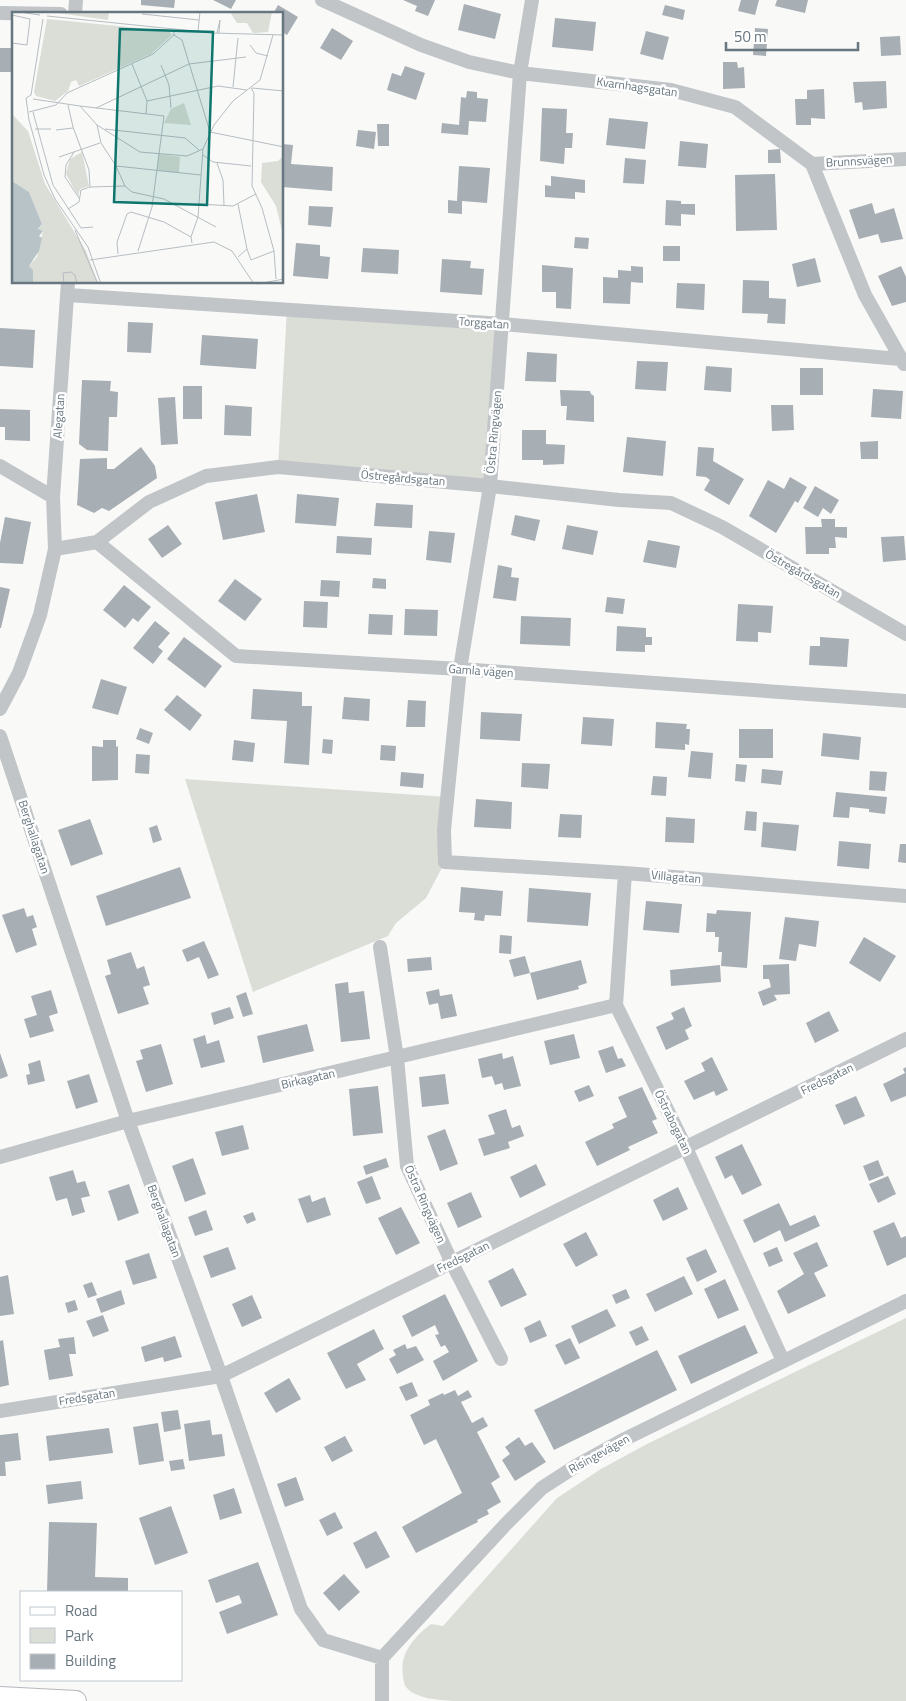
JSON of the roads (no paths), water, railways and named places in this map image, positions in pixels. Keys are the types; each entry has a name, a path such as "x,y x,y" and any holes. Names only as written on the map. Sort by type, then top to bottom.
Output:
{"main road":[{"path":"0,1697 76,1701"}],"street":[{"name":"Kvarnhagsgatan","path":"322,0 421,45 469,62 520,72 671,90 736,107 812,164"},
{"name":"Östra Ringvägen","path":"445,862 444,830 460,669 490,486 520,72 532,0"},
{"name":"Brunnsvägen","path":"812,164 906,159"},
{"path":"812,164 865,295 903,363"},
{"name":"Torggatan","path":"68,289 503,324 903,363"},
{"name":"Alegatan","path":"55,549 54,497 68,289"},
{"path":"0,466 54,497"},
{"name":"Östregårdsgatan","path":"55,549 97,542 149,502 206,476 278,467 490,486 619,500 671,503 722,527 906,634"},
{"name":"Gamla vägen","path":"97,542 236,656 460,669 906,701"},
{"path":"0,709 19,673 40,616 55,549"},
{"name":"Berghallagatan","path":"0,736 128,1121 221,1376 301,1609 323,1640 382,1658"},
{"name":"Villagatan","path":"445,862 625,872 906,896"},
{"name":"Östrabogatan","path":"625,872 616,1005 686,1148 784,1361"},
{"name":"Östra Ringvägen","path":"380,948 396,1058 407,1166 452,1263 501,1359"},
{"name":"Birkagatan","path":"0,1157 128,1121 616,1005"},
{"name":"Fredsgatan","path":"0,1411 221,1376 906,1040"},
{"name":"Risingevägen","path":"382,1658 542,1488 576,1466 625,1439 906,1301"},
{"path":"382,1658 382,1701"}]}
